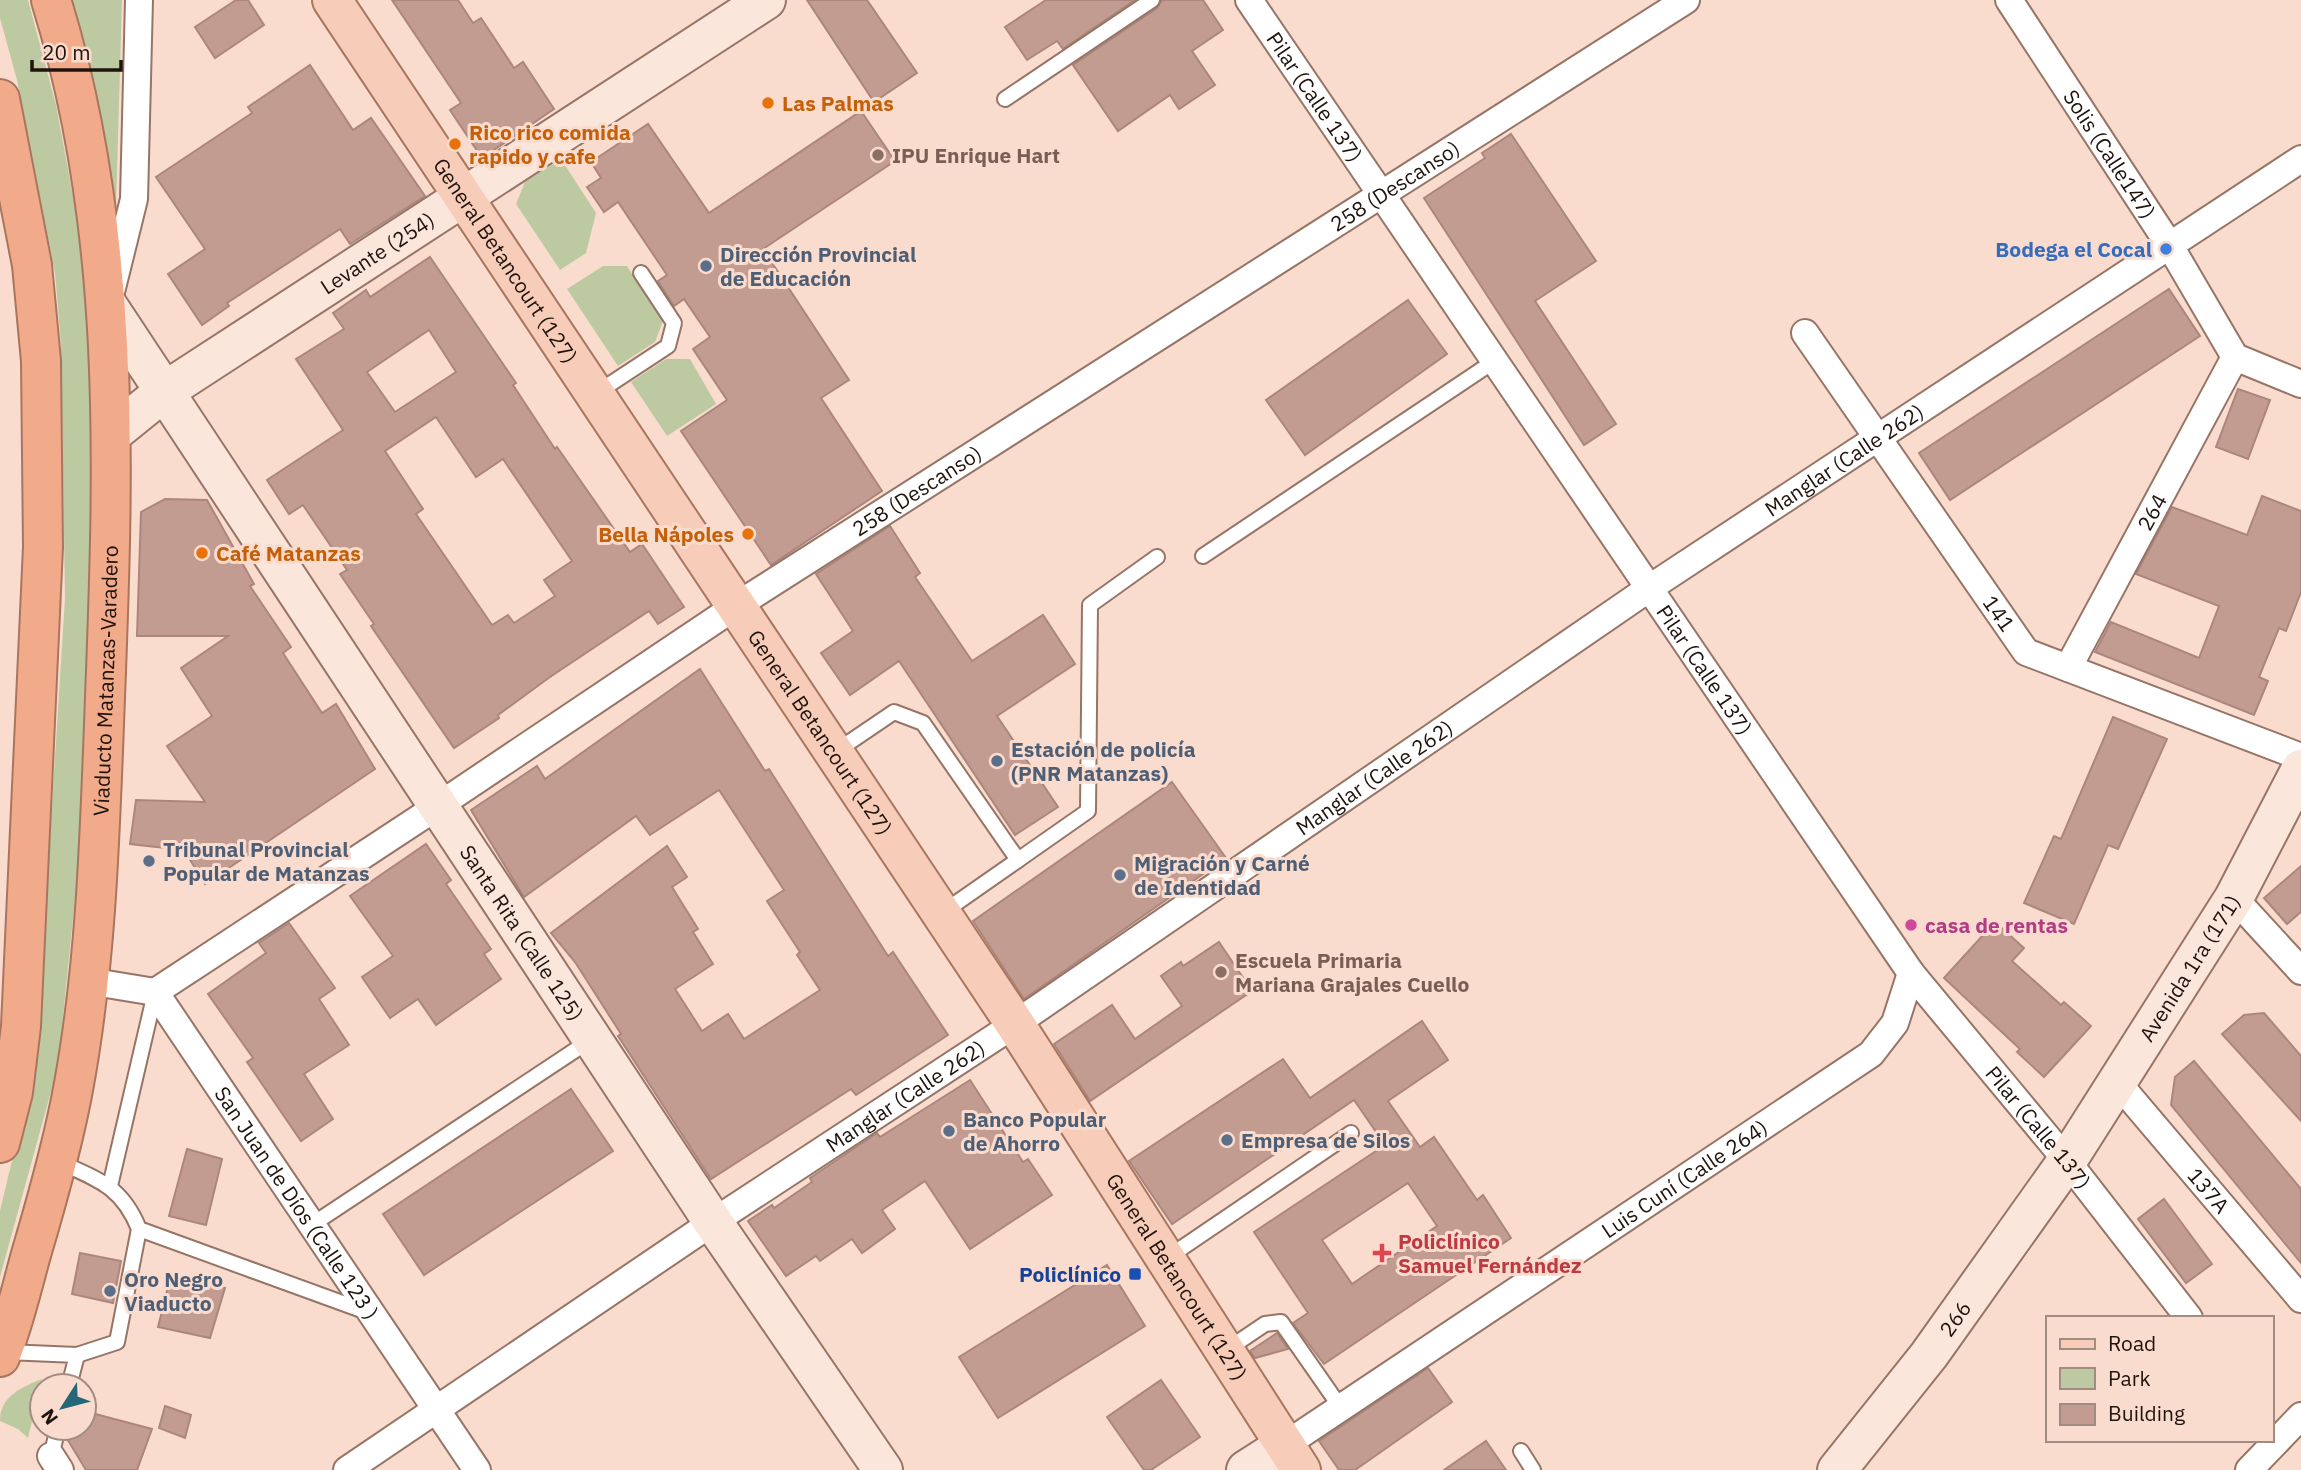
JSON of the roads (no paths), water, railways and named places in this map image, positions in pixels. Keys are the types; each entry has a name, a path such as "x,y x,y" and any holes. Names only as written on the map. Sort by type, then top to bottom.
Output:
{"highway":[{"name":"Viaducto Matanzas-Varadero","path":"1,1354 56,1160 74,1085 88,981 101,810 113,433 108,306 83,120 51,0"},
{"path":"0,99 32,265 41,361 43,547 22,1026 13,1092 0,1143"}],"main road":[{"name":"General Betancourt (127)","path":"332,0 1015,1024 1293,1458"}],"street":[{"path":"108,306 134,199 139,0"},
{"name":"Levante (254)","path":"113,433 165,391 766,0"},
{"name":"Pilar (Calle 137)","path":"1250,0 1651,587 1910,973 2067,1161 2187,1316"},
{"name":"258 (Descanso)","path":"155,992 439,806 736,606 1384,194 1654,8 1686,0"},
{"name":"Solis (Calle147)","path":"2009,0 2170,246 2235,357"},
{"name":"Manglar (Calle 262)","path":"347,1470 713,1222 1015,1024 1651,587 2301,159"},
{"name":"Santa Rita (Calle 125)","path":"108,306 713,1222 883,1470"},
{"name":"141","path":"1805,333 1880,436 2026,652 2301,757"},
{"path":"2235,357 2301,384"},
{"name":"264","path":"2068,668 2235,357"},
{"name":"Avenida 1ra (171)","path":"2067,1161 2234,898 2301,769"},
{"path":"2234,898 2301,971"},
{"name":"Luis Cuní (Calle 264)","path":"1246,1470 1293,1458 1341,1408 1871,1054 1895,1023 1910,973"},
{"path":"88,981 155,992"},
{"name":"San Juan de Díos (Calle 123 )","path":"155,992 477,1470"},
{"name":"137A","path":"2117,1082 2301,1299"},
{"name":"266","path":"1836,1470 1928,1355 2067,1161"},
{"path":"2276,1430 2301,1416"},
{"path":"2249,1470 2268,1442"}],"lane":[{"path":"1005,99 1153,0"},
{"path":"594,394 668,346 674,323 641,273"},
{"path":"1203,556 1496,360"},
{"path":"941,914 1088,810 1090,605 1157,557"},
{"path":"834,753 894,712 923,723 1018,860"},
{"path":"110,1186 155,992"},
{"path":"313,1224 592,1040"},
{"path":"1166,1259 1351,1133"},
{"path":"1,1354 77,1354 117,1342 139,1228 130,1205 110,1186 56,1160"},
{"path":"139,1228 372,1313"},
{"path":"1225,1351 1265,1324 1281,1322 1341,1408"},
{"path":"72,1372 77,1354"},
{"path":"56,1463 57,1442"},
{"path":"1521,1451 1533,1470"}],"place":[{"name":"Las Palmas","path":"768,103"},
{"name":"Rico rico comida rapido y cafe","path":"455,144"},
{"name":"IPU Enrique Hart","path":"878,155"},
{"name":"Bodega el Cocal","path":"2166,249"},
{"name":"Dirección Provincial de Educación","path":"706,266"},
{"name":"Bella Nápoles","path":"748,534"},
{"name":"Café Matanzas","path":"202,553"},
{"name":"Estación de policía (PNR Matanzas)","path":"997,761"},
{"name":"Tribunal Provincial Popular de Matanzas","path":"149,861"},
{"name":"Migración y Carné de Identidad","path":"1120,875"},
{"name":"casa de rentas","path":"1911,925"},
{"name":"Escuela Primaria Mariana Grajales Cuello","path":"1221,972"},
{"name":"Banco Popular de Ahorro","path":"949,1131"},
{"name":"Empresa de Silos","path":"1227,1140"},
{"name":"Policlínico Samuel Fernández","path":"1382,1253"},
{"name":"Policlínico","path":"1135,1274"},
{"name":"Oro Negro Viaducto","path":"110,1291"}]}
